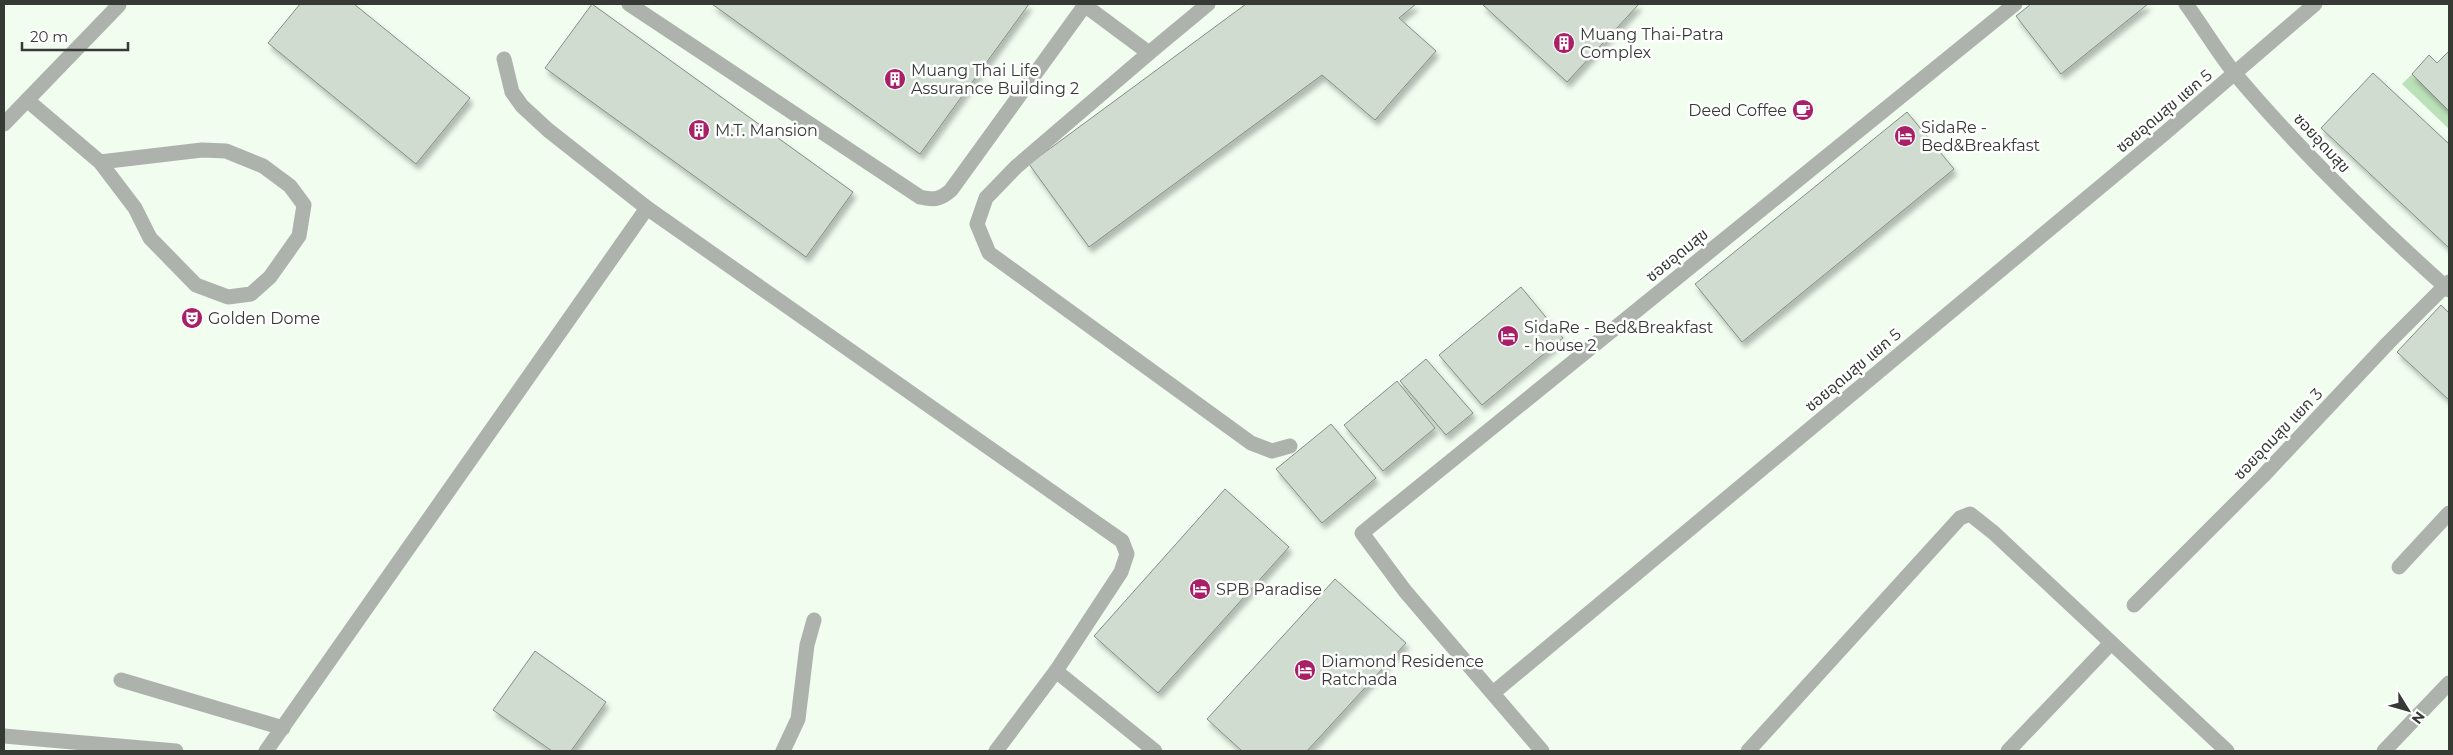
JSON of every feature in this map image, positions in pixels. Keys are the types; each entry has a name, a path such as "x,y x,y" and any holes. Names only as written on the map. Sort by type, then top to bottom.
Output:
{"street":[{"path":"4,124 119,4"},
{"path":"628,4 920,197 931,200 941,199 951,190 1084,4 1148,53"},
{"path":"1208,4 1016,167 986,198 977,224 989,253 1251,443 1272,451 1290,446"},
{"name":"ซอยอุดมสุข","path":"1493,693 1405,591 1362,533 2015,4"},
{"name":"ซอยอุดมสุข","path":"2186,4 2235,74 2359,207 2448,286"},
{"name":"ซอยอุดมสุข แยก 5","path":"1493,693 2235,74 2315,4"},
{"path":"504,59 512,92 522,106 548,130 648,208 1122,541 1127,554 1122,572 1056,671 996,751"},
{"path":"27,100 100,162 135,208 150,238 196,285 228,297 251,294 270,276 299,236 304,205 290,186 263,166 226,151 202,150 100,162"},
{"path":"266,751 648,208"},
{"name":"ซอยอุดมสุข แยก 3","path":"2134,605 2263,476 2388,343 2448,286"},
{"path":"2399,567 2449,513"},
{"path":"1748,751 1960,518 1970,514 2227,751"},
{"path":"783,751 798,719 808,644 814,620"},
{"path":"2008,751 2112,643"},
{"path":"1056,671 1155,751"},
{"path":"121,680 282,728"},
{"path":"2384,751 2449,683"},
{"path":"1493,693 1542,751"},
{"path":"4,736 91,747 176,751"}],"green space":[{"path":"2412,74 2449,111 2449,129 2402,84"}],"building":[{"path":"300,4 354,4 470,98 416,164 268,43"},
{"name":"M.T. Mansion","path":"592,4 853,192 806,257 545,68"},
{"name":"Muang Thai Life Assurance Building 2","path":"712,4 1029,4 920,154"},
{"path":"1246,4 1416,4 1399,18 1436,51 1375,120 1322,75 1089,247 1029,164"},
{"name":"Muang Thai-Patra Complex","path":"1482,4 1639,4 1567,82"},
{"path":"2031,4 2148,4 2061,74 2016,16"},
{"path":"2449,51 2449,111 2412,74 2429,55 2437,63"},
{"path":"2373,73 2449,144 2449,248 2321,128"},
{"path":"1907,112 1954,169 1742,342 1695,284"},
{"path":"1521,287 1563,338 1482,405 1439,355"},
{"path":"2441,305 2449,313 2449,400 2397,352"},
{"path":"1426,359 1473,413 1446,435 1400,381"},
{"path":"1397,381 1435,428 1383,471 1344,425"},
{"path":"1331,424 1376,478 1322,523 1276,469"},
{"path":"1225,489 1289,547 1158,693 1094,636"},
{"path":"1335,579 1406,643 1307,751 1242,751 1207,719"},
{"path":"535,651 606,702 571,751 552,751 493,710"}],"place":[{"name":"Muang Thai-Patra Complex","path":"1564,43"},
{"name":"Muang Thai Life Assurance Building 2","path":"895,79"},
{"name":"Deed Coffee","path":"1803,110"},
{"name":"M.T. Mansion","path":"699,130"},
{"name":"SidaRe - Bed&Breakfast","path":"1905,136"},
{"name":"Golden Dome","path":"192,318"},
{"name":"SidaRe - Bed&Breakfast - house 2","path":"1508,336"},
{"name":"SPB Paradise","path":"1200,589"},
{"name":"Diamond Residence Ratchada","path":"1305,670"}]}
